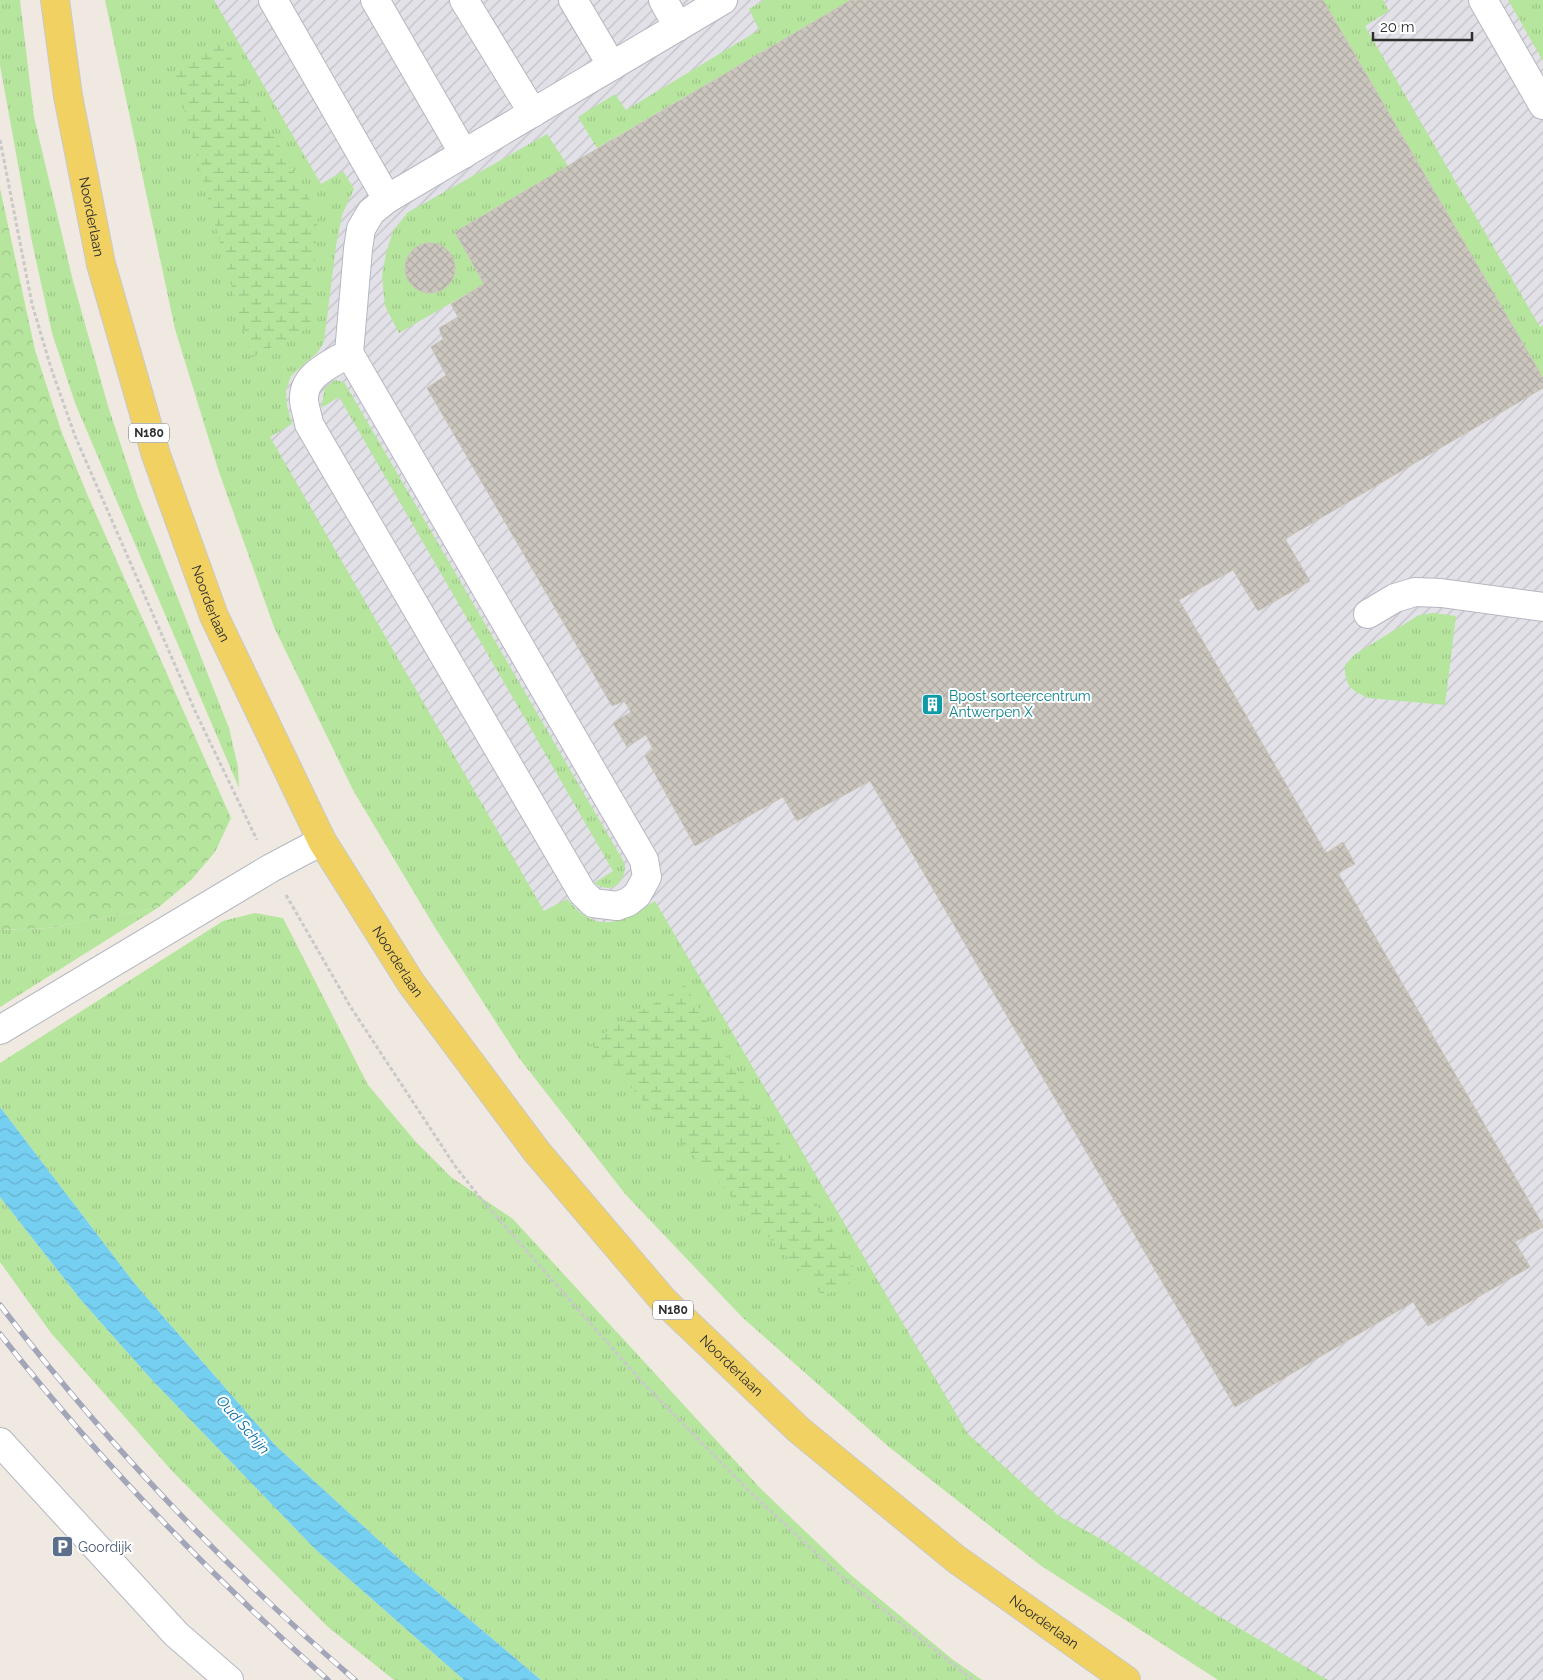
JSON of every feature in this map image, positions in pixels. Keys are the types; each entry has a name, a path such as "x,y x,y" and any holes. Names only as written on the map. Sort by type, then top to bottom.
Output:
{"main road":[{"name":"Noorderlaan","path":"55,0 68,96 100,264 156,455 214,616 322,841 411,983 538,1152 663,1300 799,1430 956,1559 1126,1680"}],"lane":[{"path":"273,0 387,199"},
{"path":"374,0 464,154"},
{"path":"464,0 533,113"},
{"path":"573,0 612,66"},
{"path":"663,0 678,26"},
{"path":"349,353 316,373 306,384 304,400 309,424 582,892 593,903 617,906 628,902 637,895 647,877 644,860 349,353 358,249 361,229 371,212 387,199 723,0"},
{"path":"1483,0 1543,105"},
{"path":"1368,614 1395,598 1415,592 1441,593 1543,607"},
{"path":"0,1030 271,868 322,841"},
{"path":"0,1442 176,1634 229,1680"}],"shaded area":[{"path":"141,0 1543,0 1543,1680 1295,1680 1007,1504 318,630"}],"green space":[{"path":"0,0 20,0 34,117 73,281 108,406 138,497 229,728 238,767 239,788 75,403 52,333 32,242 0,65"},
{"path":"105,0 214,0 321,184 343,171 354,189 342,215 336,246 324,342 318,352 291,376 286,390 287,406 292,424 270,437 544,911 567,899 578,911 589,918 599,922 609,922 620,920 655,901 968,1434 1059,1516 1110,1544 1203,1607 1328,1680 1218,1680 1040,1565 889,1447 743,1318 626,1195 519,1058 434,926 353,790 274,627 218,469 175,329"},
{"path":"764,0 851,0 597,148 578,117 615,94 626,110 759,30 749,9"},
{"path":"1323,0 1383,0 1389,11 1365,26 1540,327 1543,325 1543,378"},
{"path":"1508,0 1543,0 1543,61"},
{"path":"222,42 318,215 310,327 251,358 174,71"},
{"path":"547,134 568,166 455,232 484,284 399,333 385,306 382,277 386,253 393,231 407,213"},
{"path":"0,188 35,350 62,433 87,494 231,818 215,852 191,880 159,907 48,928 0,930"},
{"path":"335,380 344,382 625,864 623,877 616,886 606,888 594,883 613,871 339,397 321,408 325,388"},
{"path":"1434,613 1456,616 1445,705 1368,698 1349,686 1345,665 1354,655 1419,615"},
{"path":"159,907 0,1007 0,930 48,928"},
{"path":"255,913 283,918 368,1085 416,1142 451,1177 513,1219 761,1489 851,1575 952,1659 982,1680 541,1680 409,1568 275,1445 135,1284 0,1107 0,1063 223,921"},
{"path":"685,985 860,1277 823,1296 589,1042"},
{"path":"0,1197 81,1300 152,1380 315,1549 464,1680 394,1680 328,1627 173,1472 51,1333 0,1262"}],"water":[{"name":"Oud Schijn","path":"0,1107 135,1284 275,1445 409,1568 541,1680 464,1680 315,1549 152,1380 81,1300 0,1197"}],"building":[{"name":"Bpost sorteercentrum Antwerpen X","path":"851,0 1323,0 1543,378 1543,388 1285,539 1310,581 1258,611 1233,570 1179,600 1326,853 1343,842 1355,864 1338,873 1543,1225 1543,1227 1515,1242 1530,1267 1428,1326 1413,1302 1235,1407 870,781 797,821 783,797 695,846 645,756 653,749 646,735 627,747 613,723 631,712 624,701 612,706 427,388 446,375 431,347 443,339 439,328 458,317 451,304 484,284 455,232"},
{"path":"430,243 444,247 451,254 455,268 451,282 444,289 430,293 416,289 409,282 405,268 409,254 416,247"}],"railway":[{"path":"0,1305 81,1405 168,1501 259,1593 355,1680"},
{"path":"0,1334 37,1381 115,1471 240,1599 328,1680"}],"place":[{"name":"Bpost sorteercentrum Antwerpen X","path":"933,704"},
{"name":"Goordijk","path":"62,1547"}]}
